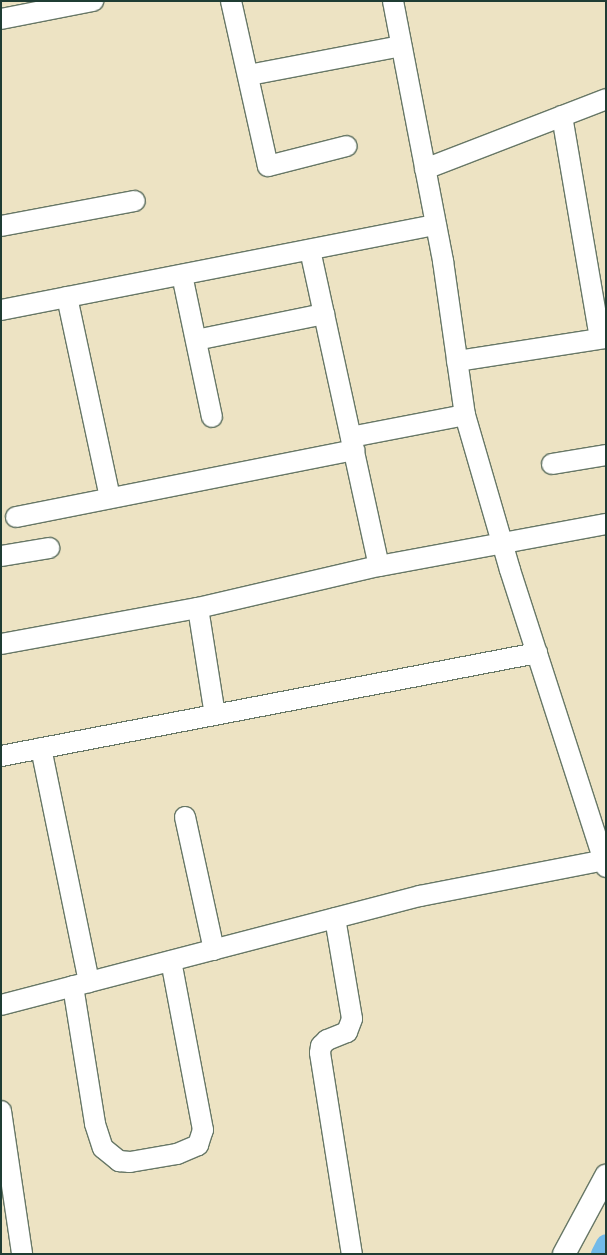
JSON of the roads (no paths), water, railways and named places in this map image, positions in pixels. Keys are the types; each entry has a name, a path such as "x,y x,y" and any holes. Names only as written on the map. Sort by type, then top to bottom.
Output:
{"street":[{"path":"231,1 249,75 268,166 347,146"},
{"path":"1,1005 420,896 605,862 536,653 464,415 436,225 393,1"},
{"path":"1,19 81,2"},
{"path":"249,75 401,46"},
{"path":"425,169 606,99"},
{"path":"457,361 603,338 562,116"},
{"path":"1,226 135,201"},
{"path":"1,310 436,225"},
{"path":"310,250 379,566"},
{"path":"182,275 212,417"},
{"path":"67,297 110,497"},
{"path":"196,340 324,314"},
{"path":"16,517 352,443 464,415"},
{"path":"552,464 606,455"},
{"path":"1,644 198,608 379,566 502,542 606,524"},
{"path":"1,556 49,548"},
{"path":"198,608 215,715"},
{"path":"1,756 536,653"},
{"path":"41,748 81,984 95,1124 103,1148 119,1161 130,1162 177,1154 198,1145 203,1130 171,961"},
{"path":"184,817 214,950"},
{"path":"335,918 352,1019 347,1032 327,1040 321,1046 320,1053 352,1254"},
{"path":"1,1110 22,1254"},
{"path":"564,1254 606,1176"}],"waterway":[{"path":"601,1254 606,1244"}]}
